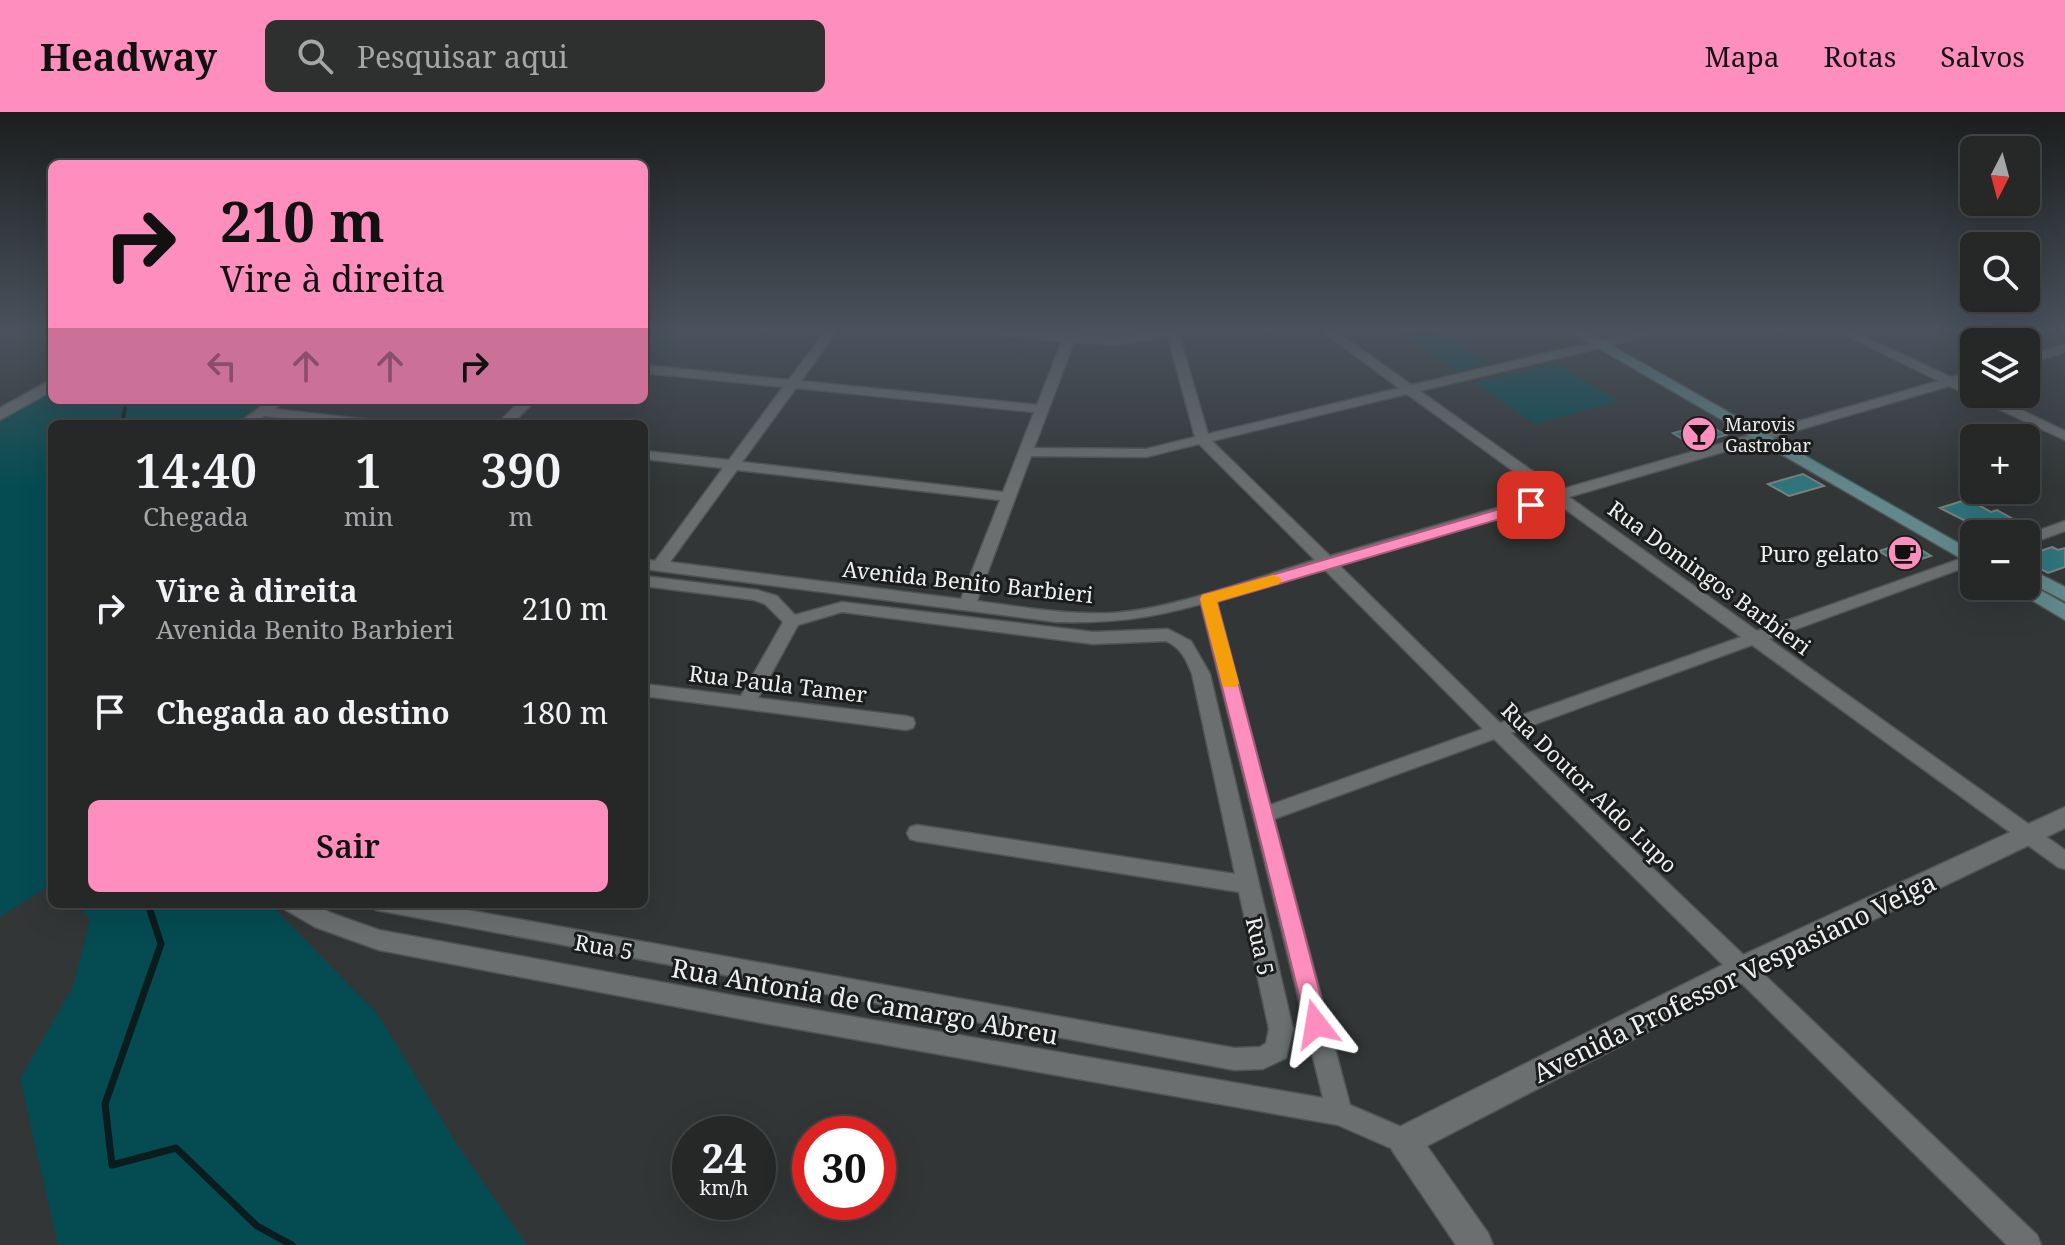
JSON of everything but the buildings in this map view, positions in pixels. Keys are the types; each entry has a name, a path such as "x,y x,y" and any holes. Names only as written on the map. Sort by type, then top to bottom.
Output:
{"main road":[{"path":"1682,384 1960,548"},
{"path":"2040,581 2065,595"},
{"path":"2040,599 2065,613"}],"street":[{"path":"652,565 734,465 792,384"},
{"path":"801,384 1042,409"},
{"path":"967,605 1051,384"},
{"name":"Rua Doutor Aldo Lupo","path":"1189,384 1203,440 1327,565 2027,1245"},
{"name":"Rua Domingos Barbieri","path":"1405,384 2065,861"},
{"path":"1027,452 1146,453 1431,384"},
{"name":"Avenida Benito Barbieri","path":"652,565 1056,617 1112,618 1208,599 1945,384"},
{"path":"0,415 48,386"},
{"path":"250,420 273,404"},
{"path":"508,420 525,404"},
{"path":"2007,408 2065,436"},
{"path":"262,412 335,420"},
{"path":"648,455 1008,497"},
{"path":"2040,535 2065,526"},
{"path":"1264,815 1960,561"},
{"path":"648,581 757,595 771,600 793,618"},
{"path":"746,703 808,585"},
{"path":"1208,599 1339,1113"},
{"name":"Rua 5","path":"406,908 1234,1059 1263,1058 1277,1050 1281,1029 1201,674 1191,649 1180,639 1168,635 1093,638 842,607 793,618"},
{"name":"Rua Paula Tamer","path":"648,691 906,723"},
{"name":"Avenida Professor Vespasiano Veiga","path":"1404,1141 1744,968 2065,817"},
{"path":"917,833 1246,884"},
{"name":"Rua Antonia de Camargo Abreu","path":"301,908 323,920 379,940 763,1012 1339,1113 1404,1141"},
{"path":"1404,1141 1476,1245"}],"shaded area":[{"path":"1476,384 1590,384 1619,401 1535,424"},
{"path":"48,394 48,404 260,404 238,420 48,420 48,887 0,917 0,422"},
{"path":"1780,442 1788,443 1960,545"},
{"path":"81,908 274,908 377,1013 460,1149 527,1245 58,1245 20,1079 73,986 90,920"}],"waterway":[{"path":"123,420 125,408"},
{"path":"149,908 161,944 105,1104 112,1165 176,1148 257,1226 292,1245"}],"slow traffic":[{"path":"1230,683 1208,599 1273,580"}],"place":[{"name":"Marovis Gastrobar","path":"1699,434"},
{"name":"Puro gelato","path":"1905,553"}],"route":[{"path":"1316,1024 1208,599 1531,505"}]}
